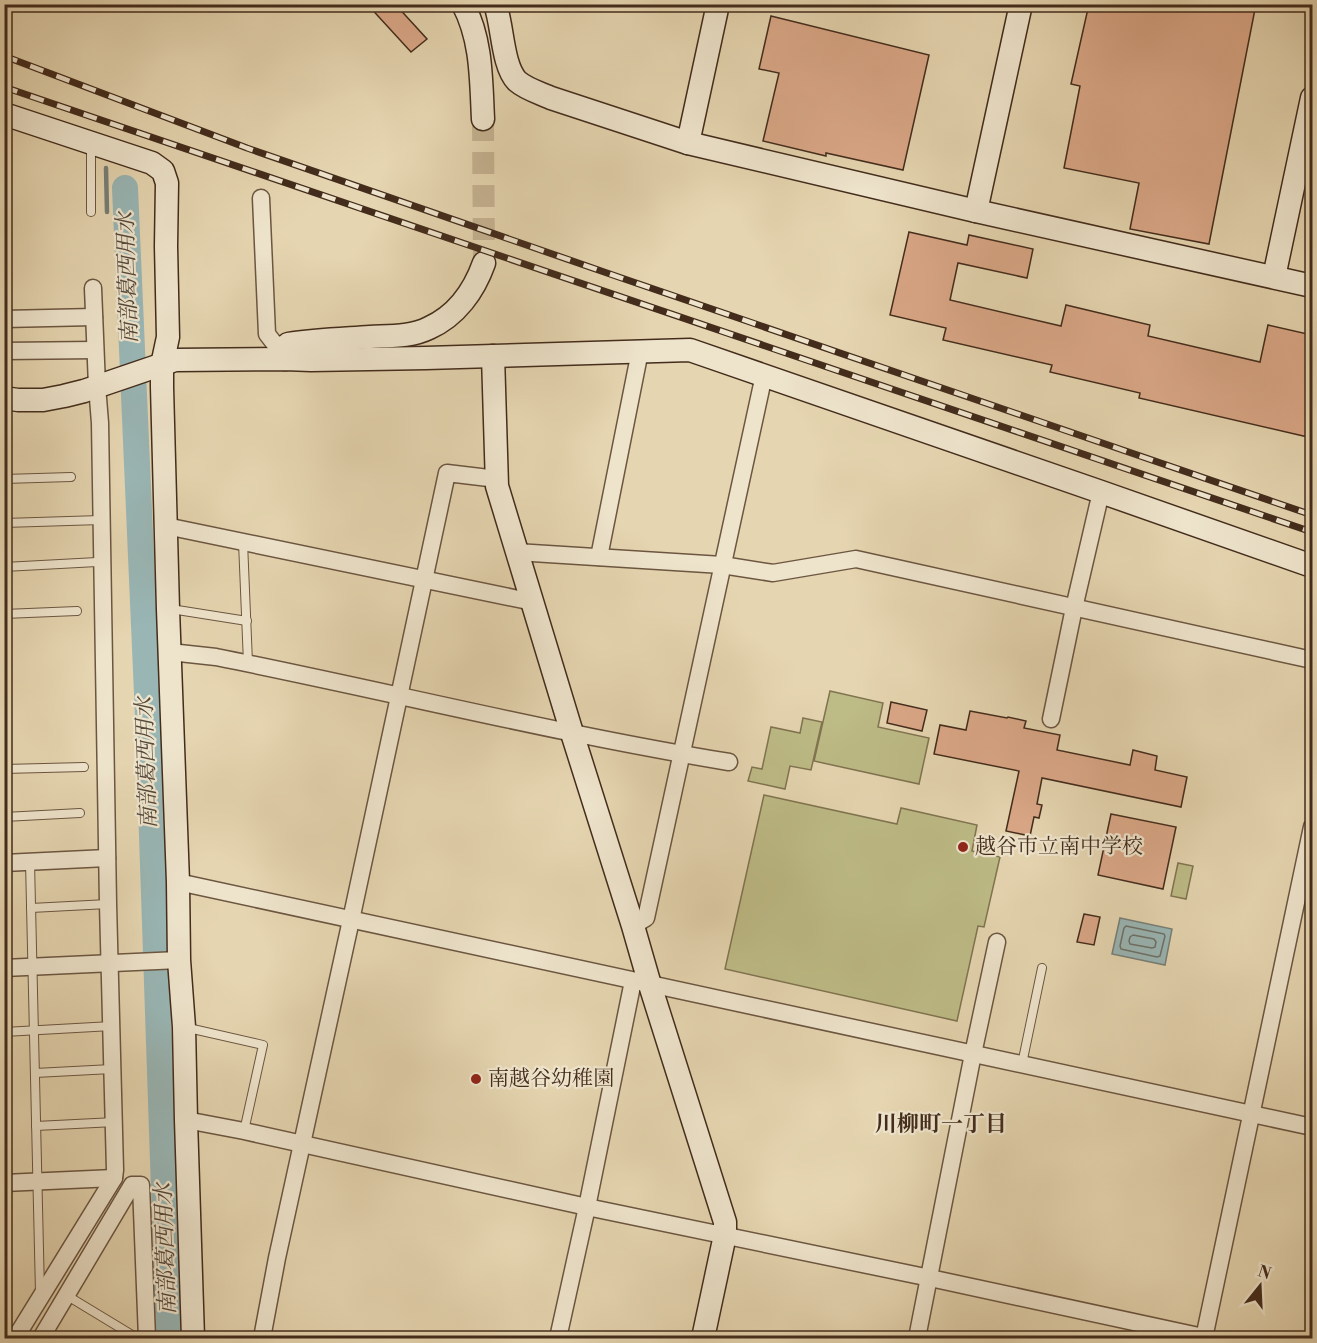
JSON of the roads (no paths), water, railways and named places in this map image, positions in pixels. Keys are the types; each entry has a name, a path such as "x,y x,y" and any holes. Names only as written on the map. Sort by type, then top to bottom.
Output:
{"street":[{"path":"463,4 476,36 480,62 483,119"},
{"path":"495,4 511,73 518,82 551,98 688,143 976,211 1312,286"},
{"path":"688,143 718,4"},
{"path":"976,211 1022,4"},
{"path":"1274,277 1312,98"},
{"path":"4,114 152,163 163,171 167,183 168,337 158,367 166,526 178,882 175,960 184,1027 193,1338"},
{"path":"261,198 267,334 285,353"},
{"path":"285,353 288,344 310,340 404,336 428,329 446,318 471,291 484,263"},
{"path":"13,1337 40,1300 114,1178 115,1170 100,423 93,288"},
{"path":"4,319 94,317"},
{"path":"4,351 95,350"},
{"path":"4,398 43,400 74,394 175,360 285,353 323,360 690,350 1312,566"},
{"path":"599,557 640,351"},
{"path":"493,356 497,486 633,926 641,983 725,1222 725,1235 703,1338"},
{"path":"633,926 646,918 764,375"},
{"path":"262,1338 447,473 497,479"},
{"path":"1051,719 1101,492"},
{"path":"166,526 533,602"},
{"path":"516,552 722,565 772,573 856,559 1312,660"},
{"path":"170,652 248,663 572,733 729,762"},
{"path":"186,1120 1205,1338 1312,827"},
{"path":"4,863 107,858"},
{"path":"178,882 1312,1127"},
{"path":"917,1338 997,942"},
{"path":"4,968 175,960"},
{"path":"558,1338 641,983"},
{"path":"4,1183 114,1178"},
{"path":"40,1338 132,1185 141,1185 147,1338"}],"lane":[{"path":"91,212 94,144"},
{"path":"4,479 71,477"},
{"path":"4,524 101,519"},
{"path":"243,542 248,663"},
{"path":"4,567 97,562"},
{"path":"168,609 248,621"},
{"path":"4,614 77,611"},
{"path":"4,769 84,767"},
{"path":"4,817 80,813"},
{"path":"30,862 40,1300"},
{"path":"31,908 108,904"},
{"path":"1022,1065 1042,968"},
{"path":"4,1032 112,1026"},
{"path":"184,1027 263,1045 244,1131"},
{"path":"35,1073 112,1069"},
{"path":"36,1126 114,1122"},
{"path":"66,1296 137,1338"}],"water":[{"path":"1120,918 1172,929 1165,965 1112,954"}],"waterway":[{"path":"106,168 107,212"},
{"name":"南部葛西用水","path":"125,188 148,717 169,1338"}],"tunnel":[{"path":"483,119 484,263"}],"railway":[{"path":"4,56 247,148 1312,515"},
{"path":"4,87 1312,532"}],"place":[{"name":"越谷市立南中学校","path":"963,847"},
{"name":"南越谷幼稚園","path":"476,1079"}],"district":[{"name":"川柳町一丁目","path":"941,1124"}]}
